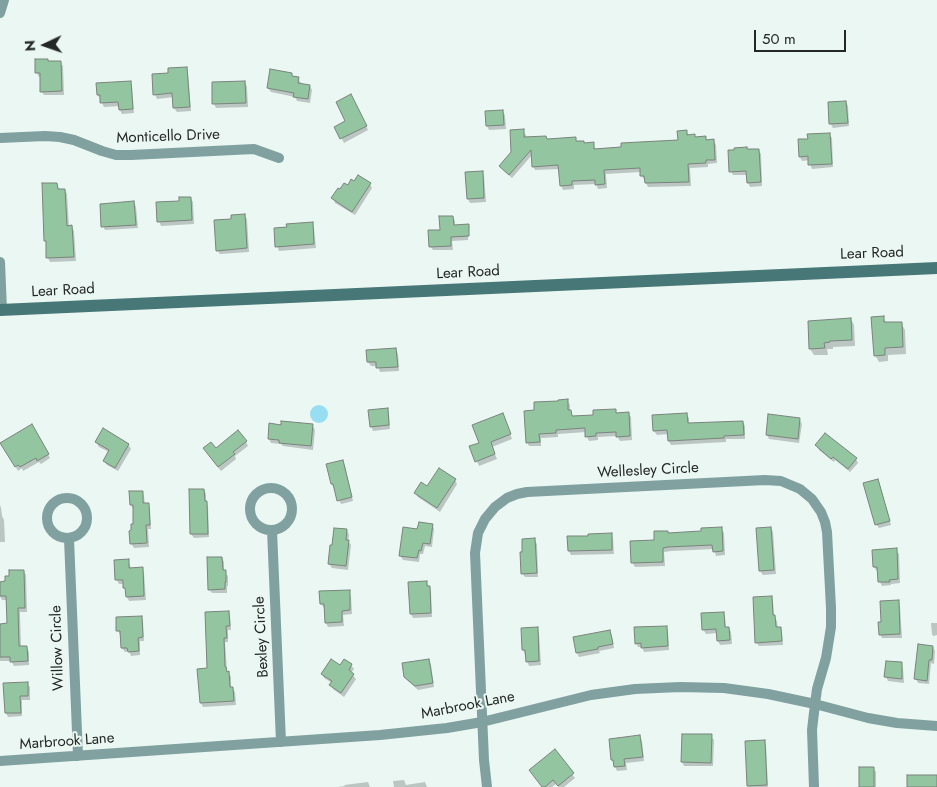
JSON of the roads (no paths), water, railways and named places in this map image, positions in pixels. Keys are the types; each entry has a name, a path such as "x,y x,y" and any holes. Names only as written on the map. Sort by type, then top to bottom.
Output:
{"street":[{"path":"0,13 4,0"},
{"name":"Monticello Drive","path":"0,138 60,137 116,155 254,148 279,158"},
{"path":"0,262 1,310"},
{"name":"Lear Road","path":"1,310 937,268"},
{"name":"Wellesley Circle","path":"486,787 476,543 484,519 507,498 527,492 766,480 791,485 812,499 821,512 827,532 831,627 826,658 817,689 812,730 814,787"},
{"path":"267,488 282,491 288,496 292,511 286,524 279,529 272,530 264,529 257,525 252,519 250,512 250,504 254,496 267,488"},
{"path":"65,497 73,498 84,506 88,520 82,532 76,537 69,539 56,535 50,530 47,523 49,509 53,503 65,497"},
{"name":"Bexley Circle","path":"272,530 281,742"},
{"name":"Willow Circle","path":"69,539 78,756"},
{"name":"Marbrook Lane","path":"0,761 380,735 447,728 482,722 591,695 653,688 724,688 768,694 877,720 937,726"}],"water":[{"path":"319,405 325,408 328,414 325,420 319,423 313,420 310,414 313,408"}]}
